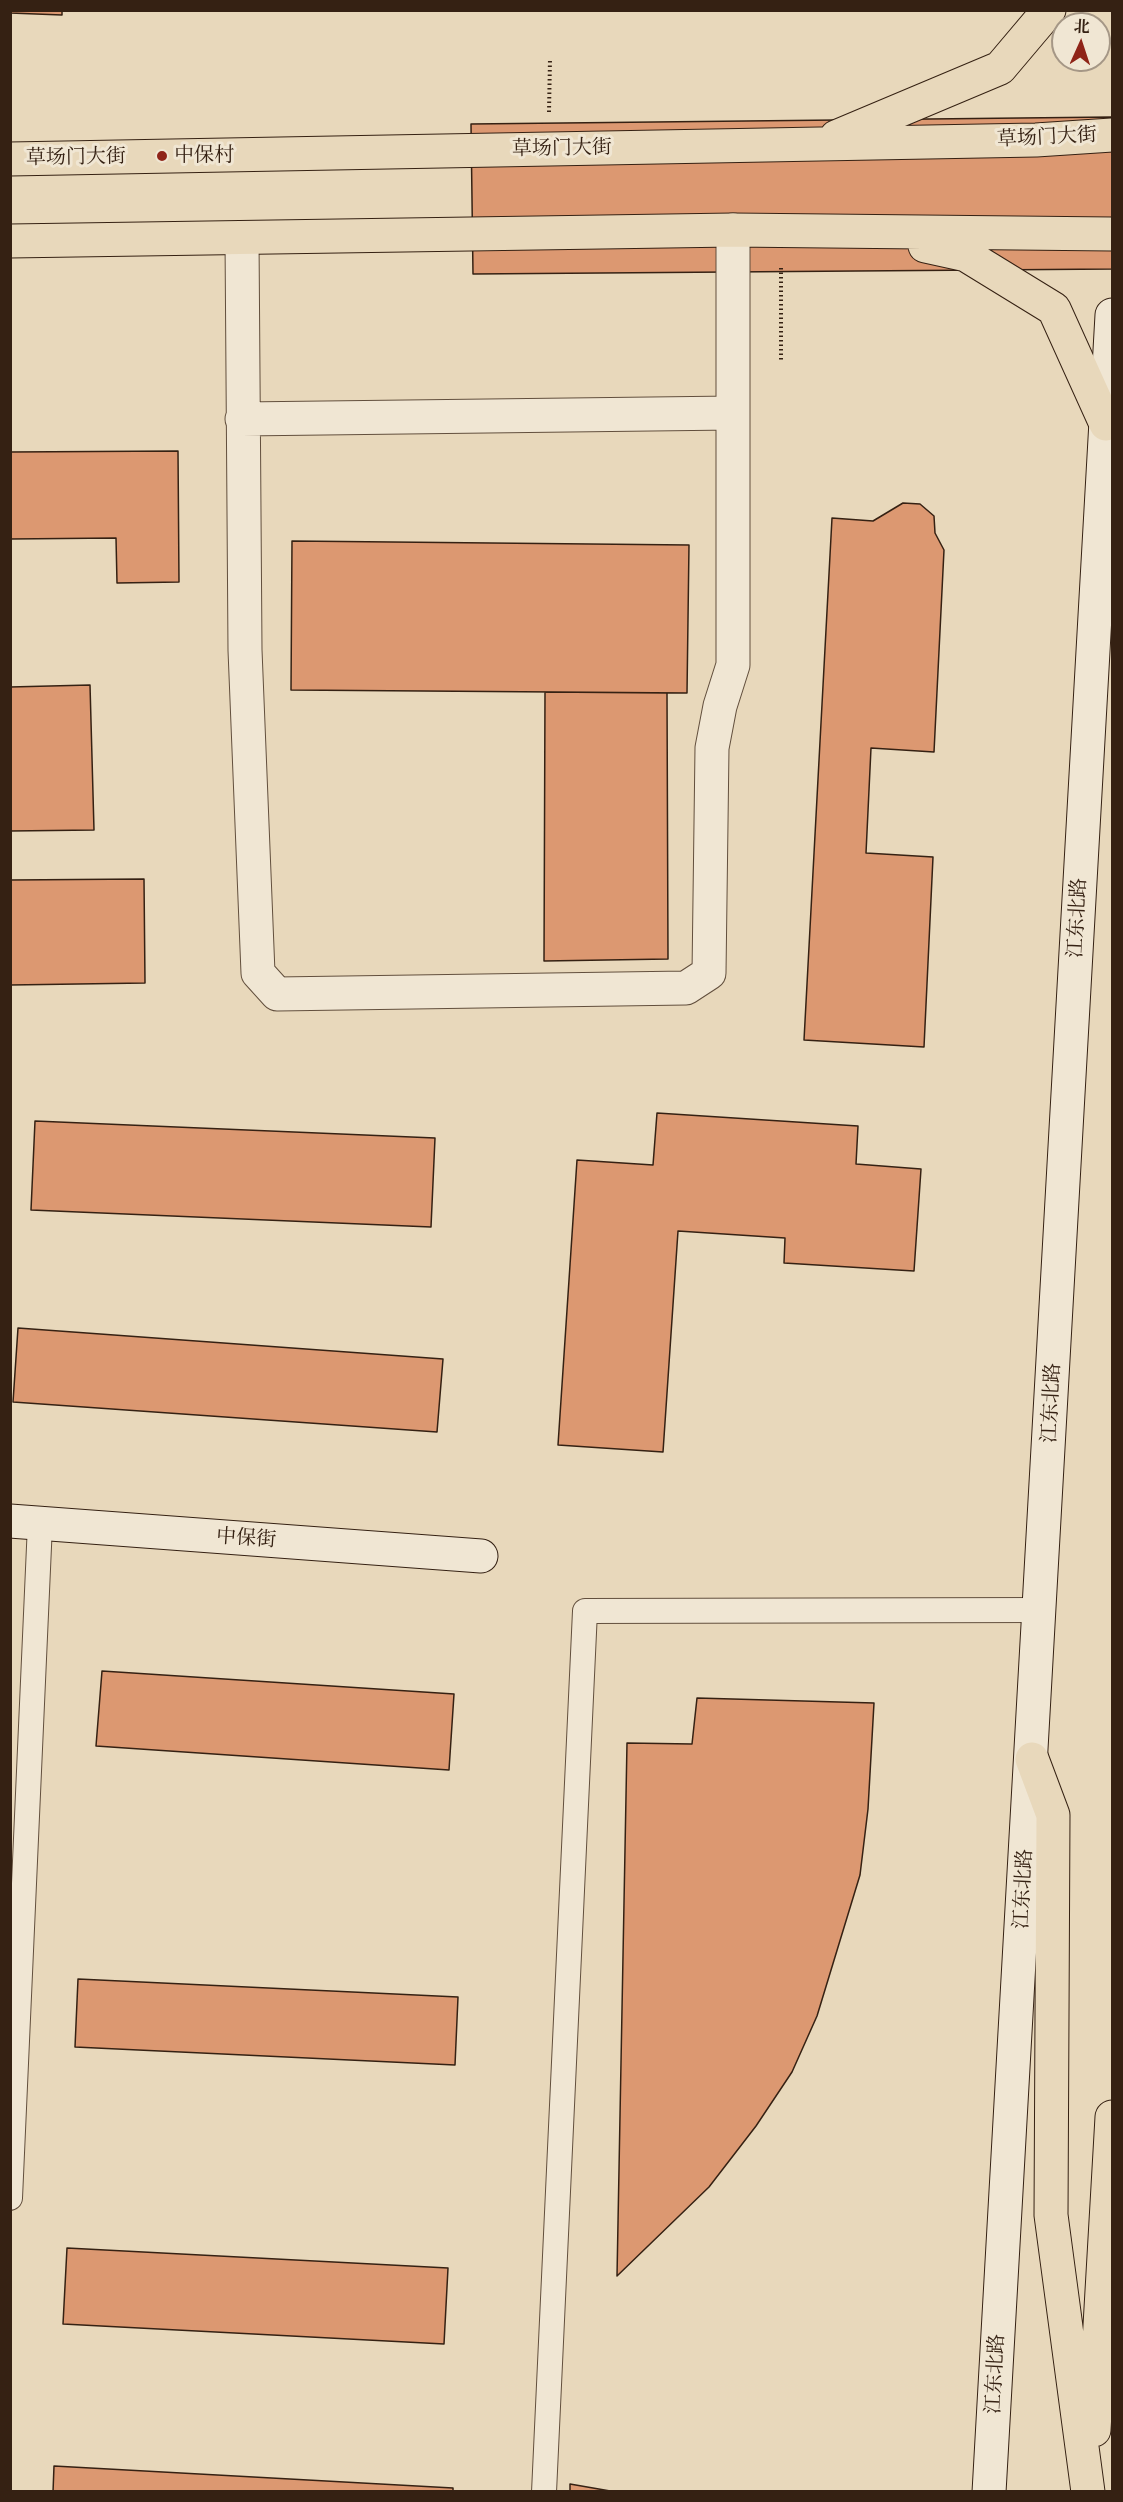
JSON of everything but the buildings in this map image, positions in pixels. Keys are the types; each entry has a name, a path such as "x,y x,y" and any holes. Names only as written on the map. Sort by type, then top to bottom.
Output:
{"main road":[{"path":"819,144 1000,68 1049,10"},
{"name":"草场门大街","path":"10,159 1036,140 1113,135"},
{"path":"10,241 733,230 1113,234"},
{"path":"856,232 966,255 1054,309 1106,424"},
{"path":"1032,1759 1053,1815 1051,2215 1089,2492"},
{"path":"1089,2492 1113,2117"}],"street":[{"path":"242,238 245,650 258,973 277,994 686,988 709,973 711,748 720,706 733,665 733,230"},
{"name":"江东北路","path":"989,2492 1107,475 1106,424 1113,315"},
{"path":"242,419 733,413"},
{"name":"中保街","path":"25,1523 481,1556"}],"lane":[{"path":"10,2198 25,1523"},
{"path":"544,2492 585,1611 1040,1610"}],"path":[{"path":"548,149 550,59"},
{"path":"780,231 781,361"}],"place":[{"name":"中保村","path":"162,156"}]}
